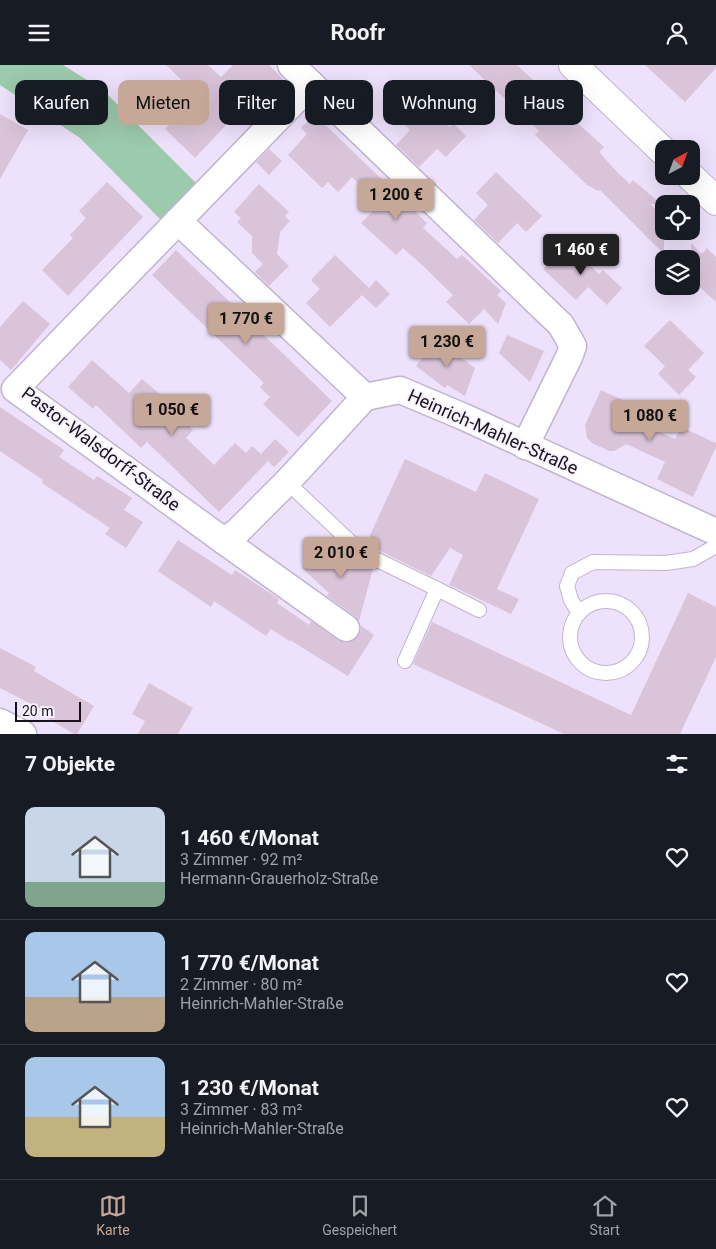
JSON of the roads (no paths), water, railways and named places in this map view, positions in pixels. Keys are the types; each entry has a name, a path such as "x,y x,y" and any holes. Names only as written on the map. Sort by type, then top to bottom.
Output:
{"street":[{"path":"291,65 307,80"},
{"path":"573,65 655,143"},
{"path":"224,541 237,532 287,481 365,397 178,221 305,90"},
{"path":"354,125 561,325 573,346 525,446"},
{"path":"699,185 716,201"},
{"name":"Pastor-Walsdorff-Straße","path":"178,221 15,389 346,629"},
{"name":"Heinrich-Mahler-Straße","path":"365,397 400,390 464,417 716,532"},
{"path":"0,722 23,734"}],"lane":[{"path":"287,481 361,552 479,610"},
{"path":"579,613 571,600 567,586 572,573 593,562 666,563 693,559 716,546"},
{"path":"405,661 437,589"},
{"path":"602,601 615,602 628,608 636,617 642,630 642,642 637,655 629,665 619,671 606,673 592,670 582,663 573,650 570,638 572,624 579,613 590,605 602,601"}]}
